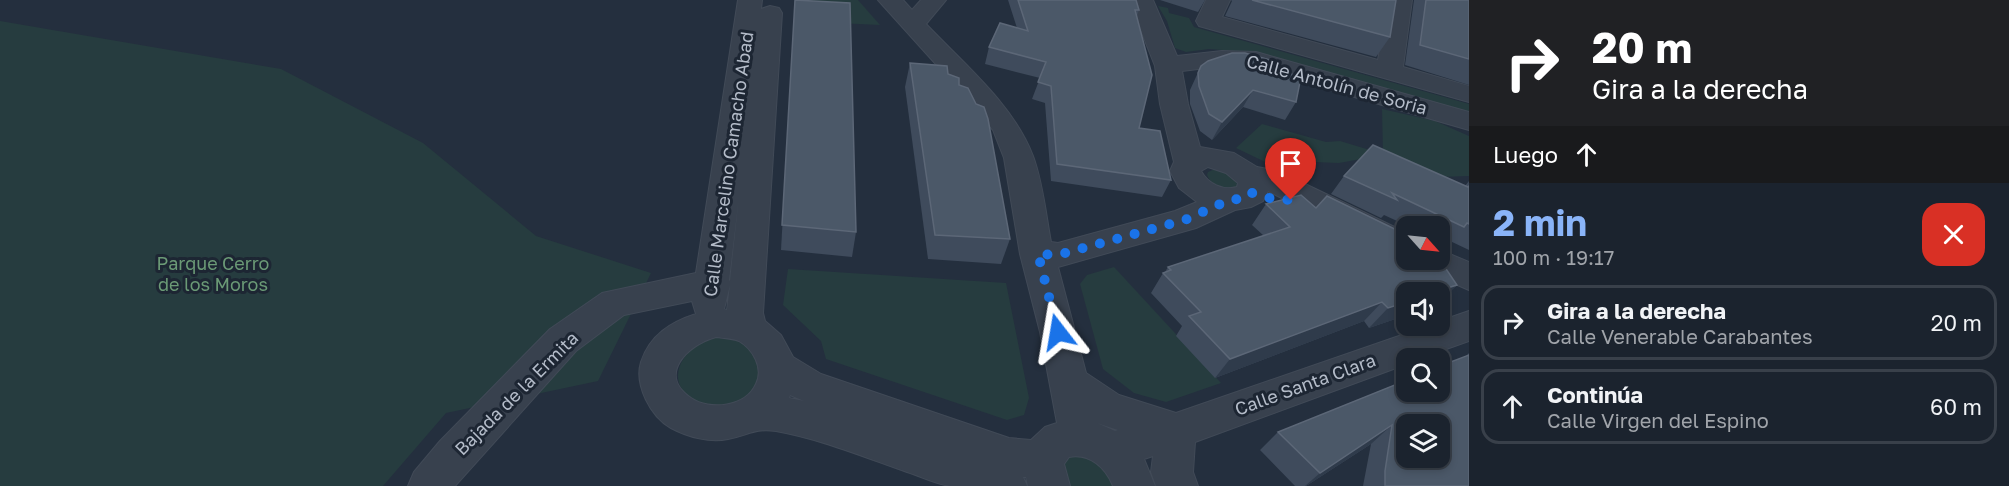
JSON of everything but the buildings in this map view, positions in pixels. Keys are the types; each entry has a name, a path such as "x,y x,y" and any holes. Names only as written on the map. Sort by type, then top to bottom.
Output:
{"street":[{"name":"Calle Marcelino Camacho Abad","path":"697,326 711,301 750,0"},
{"name":"Calle Marcelino Camacho Abad","path":"750,330 745,313 771,0"},
{"path":"890,0 971,86 1006,128 1019,158 1038,254 1069,382 1115,463"},
{"path":"912,25 934,0"},
{"path":"1141,0 1168,66 1174,104 1180,124 1200,169 1185,220"},
{"path":"1389,71 1400,0"},
{"name":"Calle Antolín de Soria","path":"1213,11 1389,71 1469,94"},
{"name":"Calle Antolín de Soria","path":"1168,66 1196,59 1227,57 1256,60 1469,121"},
{"path":"1200,169 1235,165 1243,190"},
{"path":"1038,254 1058,255 1185,220 1243,190 1269,198 1291,200 1329,210 1396,242"},
{"path":"1450,268 1469,276"},
{"name":"Bajada de la Ermita","path":"429,486 455,454 563,340 614,303 714,282"},
{"path":"716,323 734,324 750,330 764,339 773,352 778,367 777,382 771,397 757,411 738,421 717,424 696,421 678,411 665,398 658,381 659,363 667,347 680,334 697,326 716,323"},
{"name":"Calle Santa Clara","path":"1115,463 1176,431 1469,326"},
{"path":"778,367 808,386 1046,473 1048,449 1056,441 1066,437 1115,463"},
{"path":"1069,382 1107,409 1176,431 1173,472 1177,486"},
{"path":"757,411 802,418 1006,486"}],"green space":[{"path":"796,0 858,0 880,25 795,21"},
{"path":"1158,6 1168,8 1169,13 1189,18 1194,27 1469,104 1469,113 1249,52 1209,49 1186,52 1175,48 1167,21"},
{"name":"Parque Cerro de los Moros","path":"0,21 281,69 423,143 536,236 651,273 598,381 446,413 383,486 0,486"},
{"path":"1382,109 1435,121 1469,136 1469,176 1438,177 1361,159 1339,163 1292,161 1282,170 1236,148 1262,124 1326,142 1340,141 1383,154"},
{"path":"1215,169 1233,175 1238,186 1224,188 1216,185 1207,175"},
{"path":"1114,267 1221,383 1166,402 1134,393 1103,369 1080,284 1087,275"},
{"path":"788,269 1006,283 1029,398 1024,415 1007,420 826,359 821,341 783,305"},
{"path":"713,338 731,339 743,344 763,367 751,398 725,409 696,401 685,393 679,384 678,374 681,363 688,353 699,344"},
{"path":"1085,446 1123,486 1061,486 1058,456"}],"route":[{"path":"1058,332 1038,254 1058,255 1185,220 1229,200 1247,198 1252,193 1269,198 1291,200"}]}
